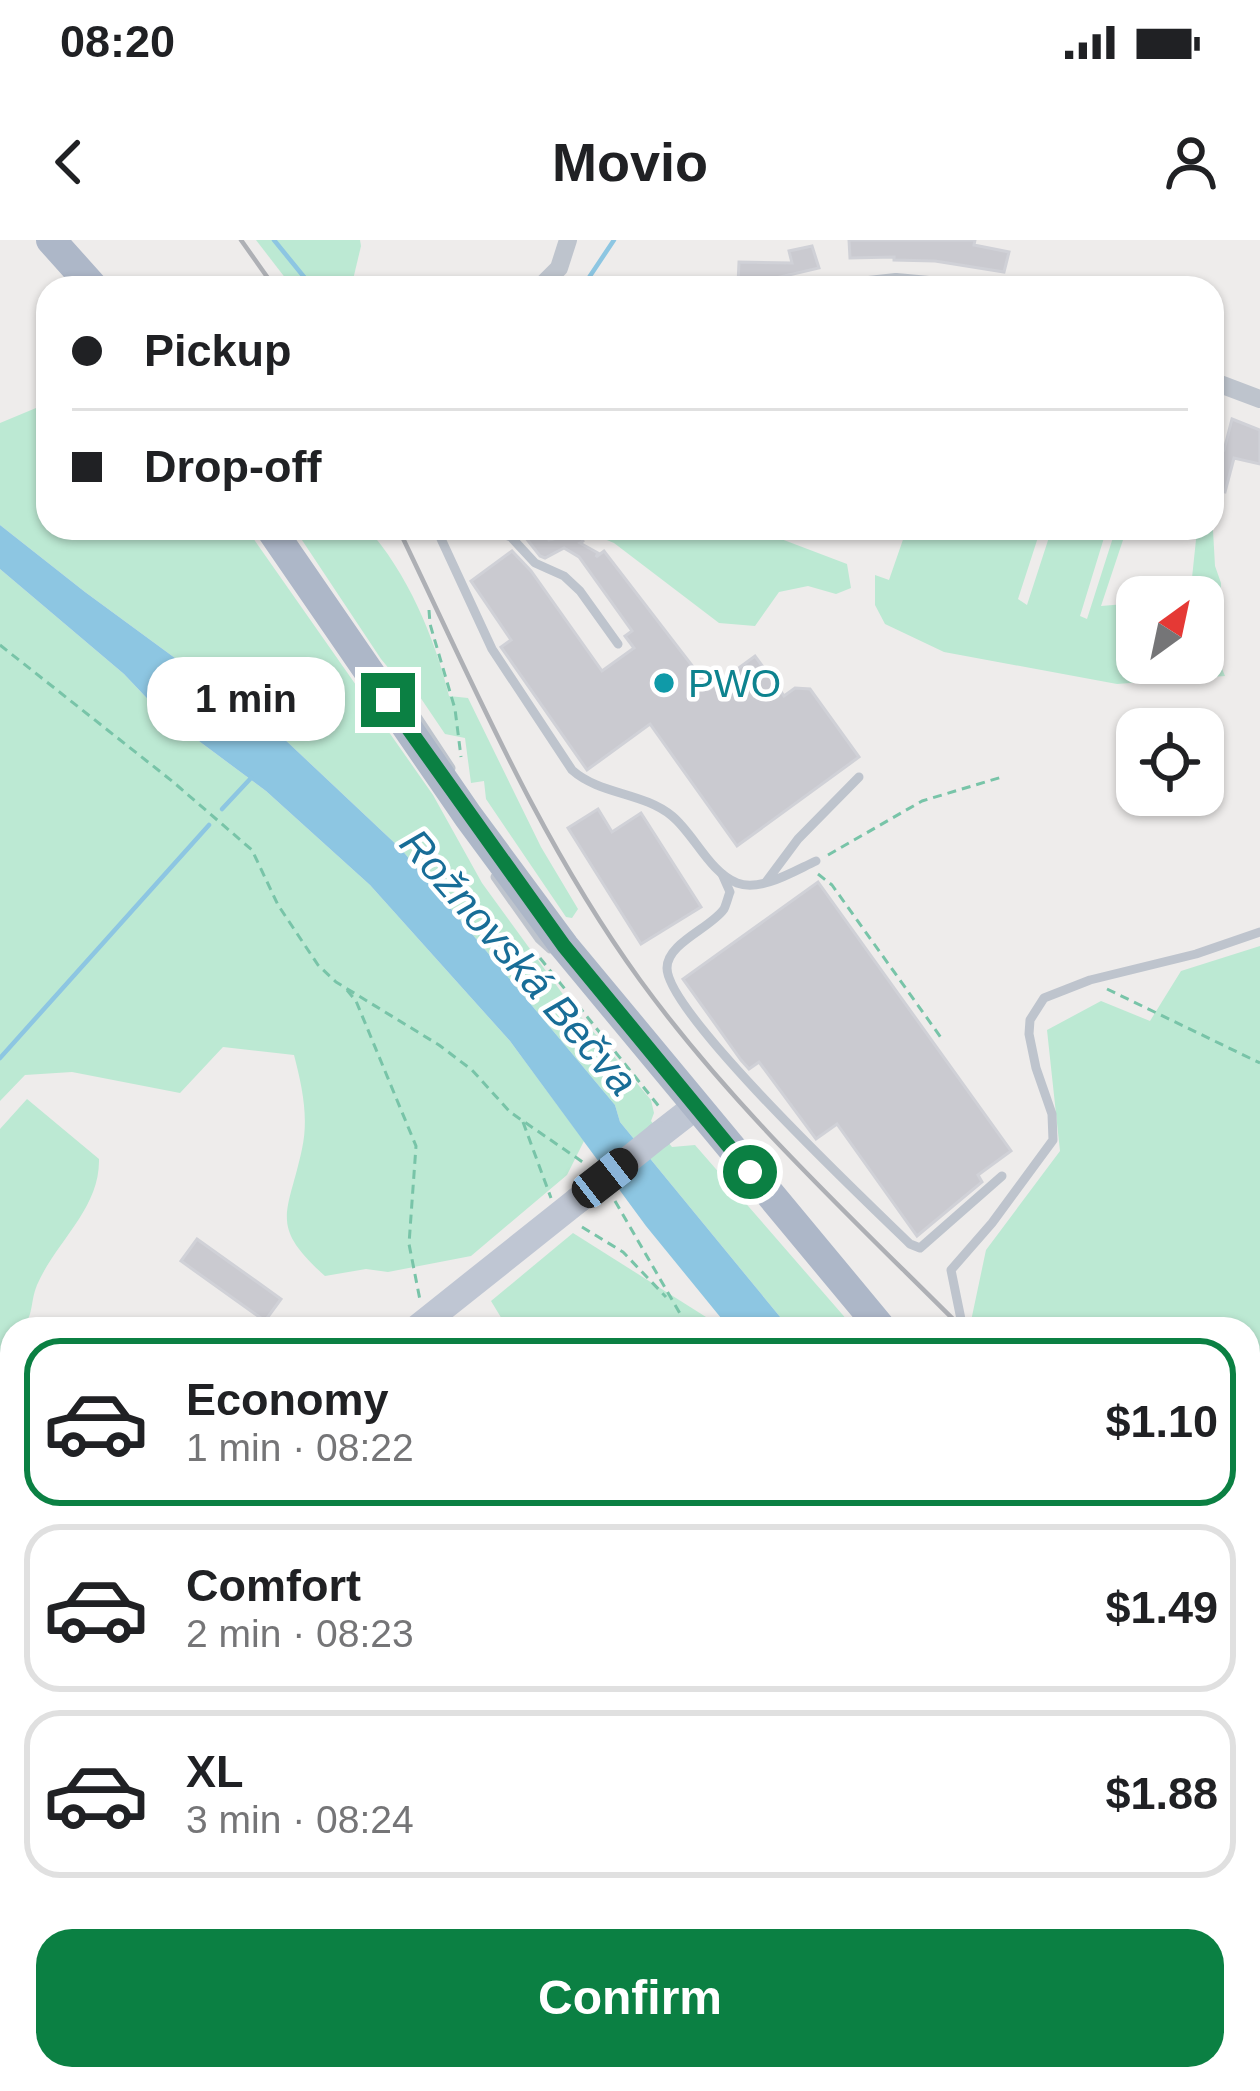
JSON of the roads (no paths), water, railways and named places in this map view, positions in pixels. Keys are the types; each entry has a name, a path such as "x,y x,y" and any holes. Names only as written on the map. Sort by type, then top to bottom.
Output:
{"main road":[{"path":"51,240 83,276"},
{"path":"278,540 470,817 599,992 872,1317"}],"street":[{"path":"551,276 559,268 568,240"},
{"path":"1224,386 1260,399"},
{"path":"430,1317 695,1107"}],"lane":[{"path":"442,540 492,649 584,781 644,800 671,815 722,874 736,883 766,882 816,861"},
{"path":"514,540 535,563 564,576 580,591 618,644"},
{"path":"766,882 785,854 859,777"},
{"path":"722,874 730,892 724,909 670,956 667,969 673,988 740,1075 910,1244 920,1248 1001,1176"},
{"path":"961,1317 951,1270 1053,1140 1052,1114 1030,1046 1030,1020 1044,998 1090,980 1196,954 1260,932"}],"water":[{"path":"0,525 280,735 401,849 615,1105 620,1122 780,1317 720,1317 646,1226 510,1041 370,885 266,791 160,712 124,674 0,569"}],"waterway":[{"path":"274,240 303,276"},
{"path":"590,276 614,240"},
{"path":"222,809 251,778"},
{"path":"0,1058 209,825"}],"railway":[{"path":"241,240 266,276"},
{"path":"404,540 539,816 640,980 754,1117 951,1317"}],"place":[{"name":"PWO","path":"664,683"}],"water label":[{"name":"Rožnovská Bečva","path":"519,962"}]}
